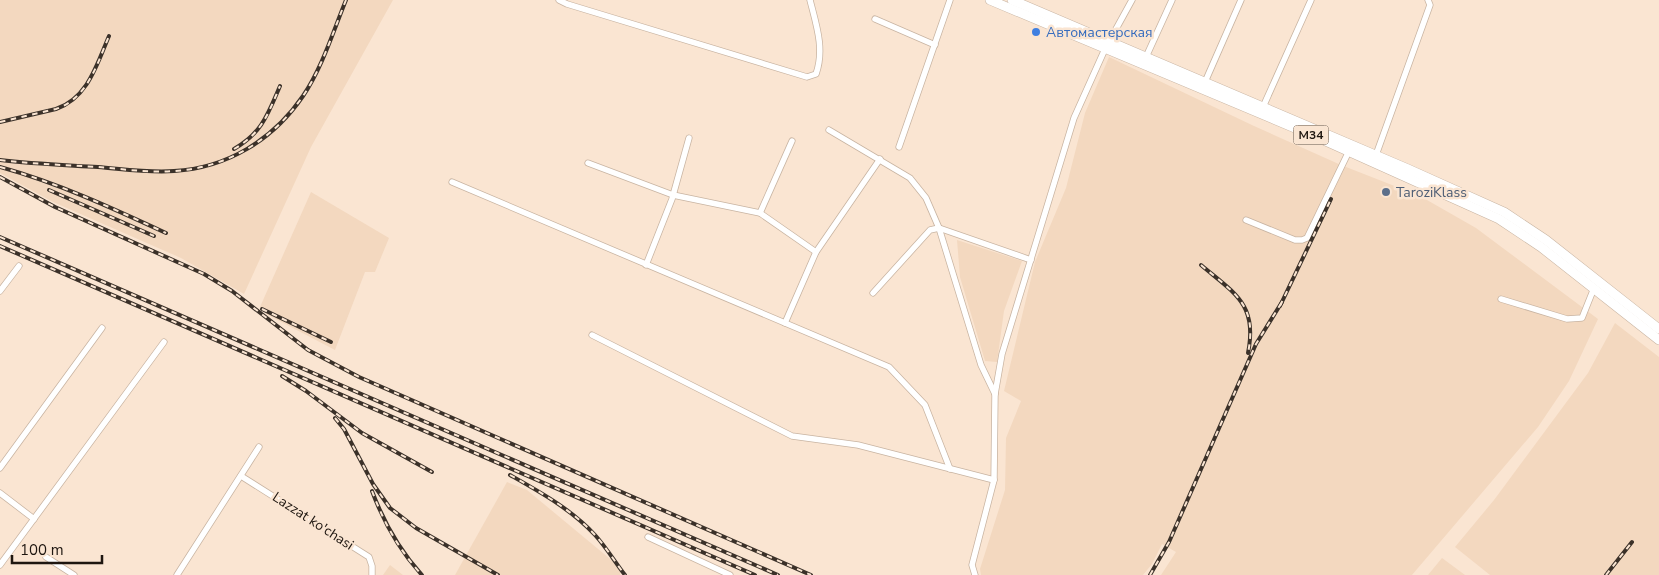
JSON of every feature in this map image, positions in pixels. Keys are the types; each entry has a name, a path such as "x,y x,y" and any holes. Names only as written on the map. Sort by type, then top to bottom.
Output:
{"main road":[{"name":"M34","path":"990,0 1106,45 1146,57 1263,106 1504,212 1546,240 1659,340"},
{"name":"M34","path":"1012,0 1106,45 1499,219 1659,329"}],"street":[{"path":"559,0 807,77 816,74 820,62 819,33 810,0"},
{"path":"899,147 950,0"},
{"path":"975,575 972,565 994,480 995,394 1002,354 1074,118 1106,45 1132,0"},
{"path":"1146,57 1172,0"},
{"path":"1205,82 1241,0"},
{"path":"1263,106 1311,0"},
{"path":"1376,155 1430,6 1428,0"},
{"path":"875,19 935,44"},
{"path":"829,130 910,178 926,198 939,228 981,364 995,394"},
{"path":"646,264 673,195 689,138"},
{"path":"760,213 792,141"},
{"path":"1246,220 1295,240 1307,238 1349,151"},
{"path":"785,323 816,252 880,159"},
{"path":"588,163 673,195 760,213 816,252"},
{"path":"452,182 889,368 925,405 950,469"},
{"path":"873,293 930,230 939,228 1031,260"},
{"path":"0,291 19,266"},
{"path":"1501,299 1567,318 1582,318 1598,288"},
{"path":"0,468 102,328"},
{"path":"592,335 792,436 858,445 994,480"},
{"path":"0,565 164,342"},
{"path":"177,575 259,447"},
{"name":"Lazzat ko'chasi","path":"241,476 369,557 372,575"},
{"path":"0,494 34,519"},
{"path":"648,537 730,575"},
{"path":"46,557 74,575"}],"shaded area":[{"path":"0,0 393,0 311,147 244,294 181,258 53,202 0,173"},
{"path":"1109,57 1341,165 1420,196 1476,228 1598,319 1569,381 1538,427 1412,575 1161,575 1176,552 1162,544 1152,564 1143,575 981,575 980,569 1005,490 1006,438 1021,401 1004,391 1035,262 1066,188 1085,113"},
{"path":"311,192 389,238 375,272 365,272 335,350 266,314 267,310 260,307"},
{"path":"957,240 1022,261 1004,311 997,362 985,361 960,277"},
{"path":"1615,323 1659,357 1659,575 1490,575 1455,547 1494,500 1588,373"},
{"path":"507,482 527,490 621,568 620,575 455,575"},
{"path":"1442,558 1465,575 1428,575"},
{"path":"390,565 403,575 383,575"}],"railway":[{"path":"0,160 174,171 194,169 230,158 247,149 278,126 303,96 322,62 346,0"},
{"path":"0,122 56,109 76,97 90,79 109,36"},
{"path":"234,149 244,143 258,129 268,114 280,86"},
{"path":"0,167 64,188 166,233"},
{"path":"0,177 55,207 204,274 232,291 308,350 359,377 811,575"},
{"path":"49,190 154,236"},
{"path":"1280,306 1331,199"},
{"path":"0,237 778,575"},
{"path":"0,246 755,575"},
{"path":"1201,265 1241,301 1250,323 1248,353"},
{"path":"1150,575 1169,542 1256,344 1282,302"},
{"path":"262,309 331,342"},
{"path":"282,376 306,391 362,433 432,472"},
{"path":"335,418 344,429 373,484 390,508 416,528 498,575"},
{"path":"510,475 576,517 599,540 625,575"},
{"path":"372,491 393,536 406,556 422,575"},
{"path":"1606,575 1632,542"}],"place":[{"name":"Автомастерская","path":"1036,32"},
{"name":"TaroziKlass","path":"1386,192"}]}
